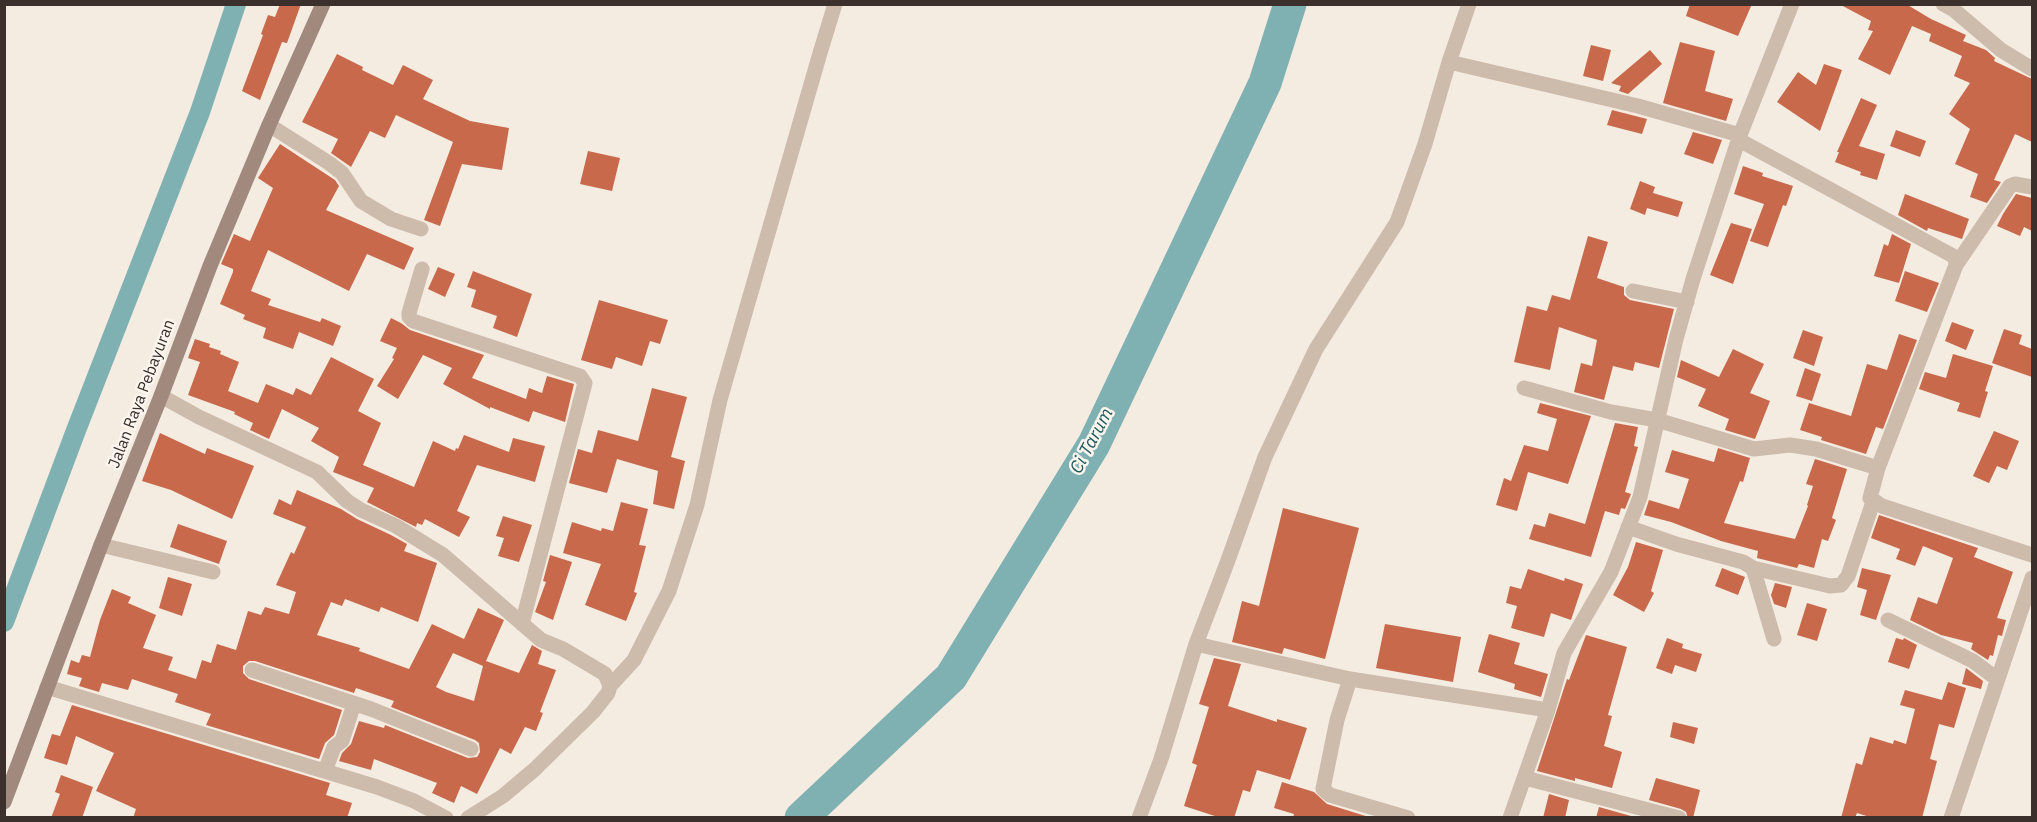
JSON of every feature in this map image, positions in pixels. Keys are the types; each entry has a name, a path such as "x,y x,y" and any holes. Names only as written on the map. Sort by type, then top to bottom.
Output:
{"main road":[{"name":"Jalan Raya Pebayuran","path":"4,802 101,544 161,396 210,266 323,4"}],"street":[{"path":"610,686 634,660 669,591 697,505 720,399 835,4"},
{"path":"1139,818 1161,759 1196,644 1265,457 1316,349 1397,222 1470,4"},
{"path":"1510,818 1548,710 1563,653 1611,572 1640,497 1687,302 1740,137 1792,4"},
{"path":"1943,5 1954,10 2001,50 2032,69"},
{"path":"1449,62 1638,106 1740,137 1915,236 1950,253 1955,257 1956,265"},
{"path":"269,125 342,173 361,201 391,219 421,229"},
{"path":"2032,188 2015,184 2010,186 1956,265 1878,468 1870,495 1874,502 2032,555"},
{"path":"422,269 409,313 413,321 579,376 585,383 522,624"},
{"path":"1633,291 1687,302"},
{"path":"1524,388 1611,412 1657,420 1754,449 1790,445 1807,447 1878,468"},
{"path":"161,396 199,417 317,472 347,501 396,526 443,555 529,632 603,671 610,686 608,693 593,712 535,769 503,795 468,818"},
{"path":"1628,527 1676,544 1743,562 1753,568 1830,586 1841,585 1848,576 1874,502"},
{"path":"101,544 213,572"},
{"path":"1753,568 1774,639"},
{"path":"1951,818 2032,578"},
{"path":"1888,620 1973,662 1997,679"},
{"path":"1196,644 1350,679 1548,710"},
{"path":"252,670 354,704 471,749"},
{"path":"1350,679 1337,720 1323,789 1330,795 1408,818"},
{"path":"48,687 405,797 446,818"},
{"path":"326,771 334,747 342,741 354,704"},
{"path":"1525,778 1679,818"}],"building":[{"path":"280,4 301,4 287,43 282,42 260,100 242,91 268,15 275,17"},
{"path":"1690,4 1752,4 1738,36 1686,16"},
{"path":"1839,4 1906,4 1931,19 1966,35 1963,41 1986,50 1995,58 1994,61 2032,79 2032,142 2015,134 1994,180 2001,182 1987,203 1970,197 1978,174 1955,164 1970,129 1949,114 1970,83 1954,76 1962,56 1929,41 1931,34 1912,26 1890,75 1858,59 1873,31 1868,30 1871,21"},
{"path":"1680,42 1715,51 1705,91 1733,99 1726,121 1663,103"},
{"path":"1591,45 1611,50 1603,81 1583,76"},
{"path":"1650,50 1662,64 1628,94 1619,91 1621,86 1611,83"},
{"path":"337,54 363,67 362,70 393,85 403,65 433,80 423,99 470,121 509,128 502,170 462,164 440,226 424,220 453,142 396,115 385,138 370,131 351,167 331,153 338,139 302,122"},
{"path":"1824,64 1842,70 1820,131 1777,102 1798,72 1816,85"},
{"path":"1861,98 1877,105 1859,146 1885,154 1877,180 1860,175 1861,172 1835,162 1839,152 1837,152"},
{"path":"1612,110 1647,119 1642,134 1607,125"},
{"path":"1896,130 1926,141 1920,157 1890,146"},
{"path":"1693,132 1722,140 1713,164 1684,154"},
{"path":"280,144 335,180 339,186 326,210 414,248 404,270 367,254 349,291 268,250 251,291 271,299 268,305 320,322 322,318 341,326 333,346 299,332 293,349 263,338 266,328 243,319 245,315 220,304 233,272 233,269 221,264 234,234 250,241 273,188 258,178"},
{"path":"588,151 620,158 612,191 580,184"},
{"path":"1743,166 1763,173 1762,176 1793,186 1786,206 1783,205 1768,247 1750,241 1764,204 1734,194"},
{"path":"1640,181 1655,187 1653,193 1683,202 1678,217 1647,208 1645,215 1630,209"},
{"path":"1905,194 1969,219 1962,239 1928,228 1927,231 1898,215"},
{"path":"2016,194 2032,198 2032,231 2024,227 2020,236 1997,226"},
{"path":"1731,223 1752,229 1733,284 1710,275"},
{"path":"1892,234 1911,244 1899,283 1874,276 1884,244 1888,246"},
{"path":"1588,236 1608,242 1597,278 1624,287 1624,295 1630,300 1674,309 1659,368 1635,362 1633,371 1613,366 1604,400 1574,392 1581,363 1592,366 1597,340 1559,327 1550,370 1514,362 1527,306 1547,311 1552,295 1570,300"},
{"path":"438,267 455,274 445,297 428,289"},
{"path":"473,271 532,294 517,337 493,328 497,316 471,307 476,290 467,287"},
{"path":"1905,271 1939,283 1927,312 1895,301"},
{"path":"599,300 668,320 660,344 650,341 642,366 616,357 612,369 581,360"},
{"path":"391,318 410,330 484,355 472,378 526,399 529,388 542,393 547,376 574,384 565,422 533,411 529,422 490,407 490,409 443,384 452,368 423,355 398,399 377,386 394,359 392,358 397,348 380,341"},
{"path":"1952,322 1974,330 1966,350 1945,341"},
{"path":"2004,329 2022,335 2019,344 2032,349 2032,377 1992,363"},
{"path":"1803,330 1823,337 1814,366 1793,358"},
{"path":"1899,334 1917,340 1883,429 1876,427 1866,454 1821,440 1822,437 1800,430 1809,403 1851,416 1867,364 1887,370"},
{"path":"195,339 210,344 209,347 221,351 220,354 239,362 228,391 258,403 266,384 293,395 296,388 311,395 331,357 374,379 358,411 381,423 363,465 414,487 433,441 455,451 464,435 509,452 513,438 545,446 535,482 477,465 457,511 470,517 459,537 425,519 422,525 417,523 416,527 367,502 374,488 333,472 339,457 311,441 319,428 282,409 269,439 250,430 253,423 234,414 235,412 188,395 200,362 188,358"},
{"path":"1733,349 1764,364 1750,393 1770,401 1755,439 1725,430 1729,419 1698,406 1706,389 1677,377 1681,360 1719,377"},
{"path":"1953,354 1993,366 1980,418 1957,411 1960,403 1919,389 1925,372 1946,378"},
{"path":"1805,368 1821,374 1812,401 1796,396"},
{"path":"652,388 687,397 671,457 685,461 674,509 653,504 658,471 617,459 607,493 569,483 578,449 592,453 598,430 638,441"},
{"path":"1540,403 1591,416 1568,484 1528,472 1517,511 1496,505 1504,478 1511,481 1524,445 1548,451 1557,419 1537,413"},
{"path":"1615,423 1638,427 1634,446 1638,447 1625,492 1631,494 1625,509 1621,508 1619,515 1605,511 1591,557 1529,539 1534,524 1545,527 1549,513 1585,524"},
{"path":"1994,431 2019,441 2007,470 1997,466 1989,483 1973,476"},
{"path":"160,433 205,454 207,448 254,466 232,519 171,490 142,481"},
{"path":"1718,448 1750,458 1743,482 1740,481 1724,523 1795,539 1813,486 1806,484 1815,459 1847,469 1832,518 1836,520 1828,541 1822,539 1814,568 1799,564 1797,568 1757,558 1758,551 1644,515 1649,500 1679,509 1689,479 1665,472 1672,450 1714,462"},
{"path":"297,490 341,509 407,544 404,551 437,563 418,622 381,607 379,612 345,599 342,606 331,602 317,635 360,648 359,651 409,669 432,624 464,639 478,608 504,620 486,661 519,673 532,645 542,651 538,664 556,670 540,712 543,713 536,731 525,727 511,754 500,748 477,794 461,786 454,803 432,793 437,783 374,759 371,770 339,761 342,753 351,744 359,721 384,728 385,725 468,758 477,757 480,752 479,743 475,740 391,707 394,701 356,688 354,693 255,661 249,661 243,666 243,673 249,679 342,710 334,735 325,743 319,759 206,725 211,714 175,702 178,694 132,679 128,690 102,683 99,692 79,686 82,678 67,674 71,660 79,663 82,655 90,657 100,620 112,589 131,597 128,603 156,615 143,648 173,657 168,670 196,679 202,660 211,663 217,644 236,650 248,611 261,615 265,607 289,614 296,592 276,585 291,552 294,554 306,527 273,514 279,499 291,505","holes":["453,653 483,666 474,701 436,687"]},
{"path":"621,502 648,509 639,545 646,546 634,592 637,593 626,621 585,605 601,564 563,553 572,522 601,531 602,528 613,531"},
{"path":"1283,508 1359,528 1325,659 1284,648 1282,654 1232,642 1242,601 1259,606"},
{"path":"1879,515 1978,548 1974,557 2013,572 1997,618 2006,620 2002,636 1998,635 1993,656 1990,655 1988,660 1971,649 1973,643 1941,635 1910,620 1918,597 1937,604 1953,558 1923,546 1915,566 1896,559 1900,549 1871,538"},
{"path":"503,516 532,525 519,562 498,556 504,538 496,536"},
{"path":"178,524 227,541 219,564 170,547"},
{"path":"1636,542 1663,550 1651,591 1654,593 1644,612 1613,595 1628,567"},
{"path":"550,555 572,562 553,620 535,612 546,582 543,581"},
{"path":"1722,568 1745,577 1738,595 1715,586"},
{"path":"1862,568 1891,575 1876,620 1860,615 1867,590 1857,587"},
{"path":"1528,569 1564,581 1565,578 1583,584 1571,620 1551,613 1544,637 1511,628 1517,606 1506,603 1510,586 1521,589"},
{"path":"168,577 192,584 182,616 159,608"},
{"path":"1775,583 1792,587 1786,608 1774,604 1771,595"},
{"path":"1807,603 1827,609 1817,641 1797,635"},
{"path":"1385,624 1461,637 1453,682 1376,668"},
{"path":"1489,634 1520,643 1514,664 1548,674 1541,697 1514,689 1515,684 1478,672"},
{"path":"1586,635 1627,647 1608,715 1612,716 1604,746 1622,752 1612,788 1537,771 1567,679 1569,680"},
{"path":"1667,638 1683,644 1682,648 1702,654 1696,672 1675,665 1672,674 1656,668"},
{"path":"1896,638 1903,640 1904,638 1917,645 1909,669 1888,662"},
{"path":"1214,658 1241,664 1228,706 1277,722 1277,719 1307,728 1290,780 1257,770 1250,792 1243,790 1234,818 1221,818 1184,806 1197,765 1192,763 1209,707 1199,704"},
{"path":"1966,668 1983,681 1981,689 1962,684"},
{"path":"1948,682 1966,688 1954,728 1939,724 1930,759 1937,761 1922,818 1873,818 1857,813 1855,818 1841,818 1856,763 1862,765 1870,737 1893,744 1894,740 1906,744 1915,709 1900,705 1905,690 1942,700"},
{"path":"72,705 330,783 326,795 352,803 347,818 133,818 136,809 96,791 114,753 76,736 67,765 44,758 52,734 60,736"},
{"path":"1673,722 1698,728 1694,744 1670,737"},
{"path":"61,775 93,787 82,818 51,818 60,794 55,792"},
{"path":"1656,778 1700,790 1693,818 1688,818 1686,812 1681,809 1649,800"},
{"path":"1282,782 1314,792 1327,804 1372,818 1293,818 1294,814 1274,808"},
{"path":"1549,794 1569,800 1565,818 1543,818"},
{"path":"1599,807 1638,818 1596,818"}],"waterway":[{"path":"4,622 200,112 236,4"},
{"name":"Ci Tarum","path":"801,818 951,677 1094,444 1265,83 1290,4"}]}
